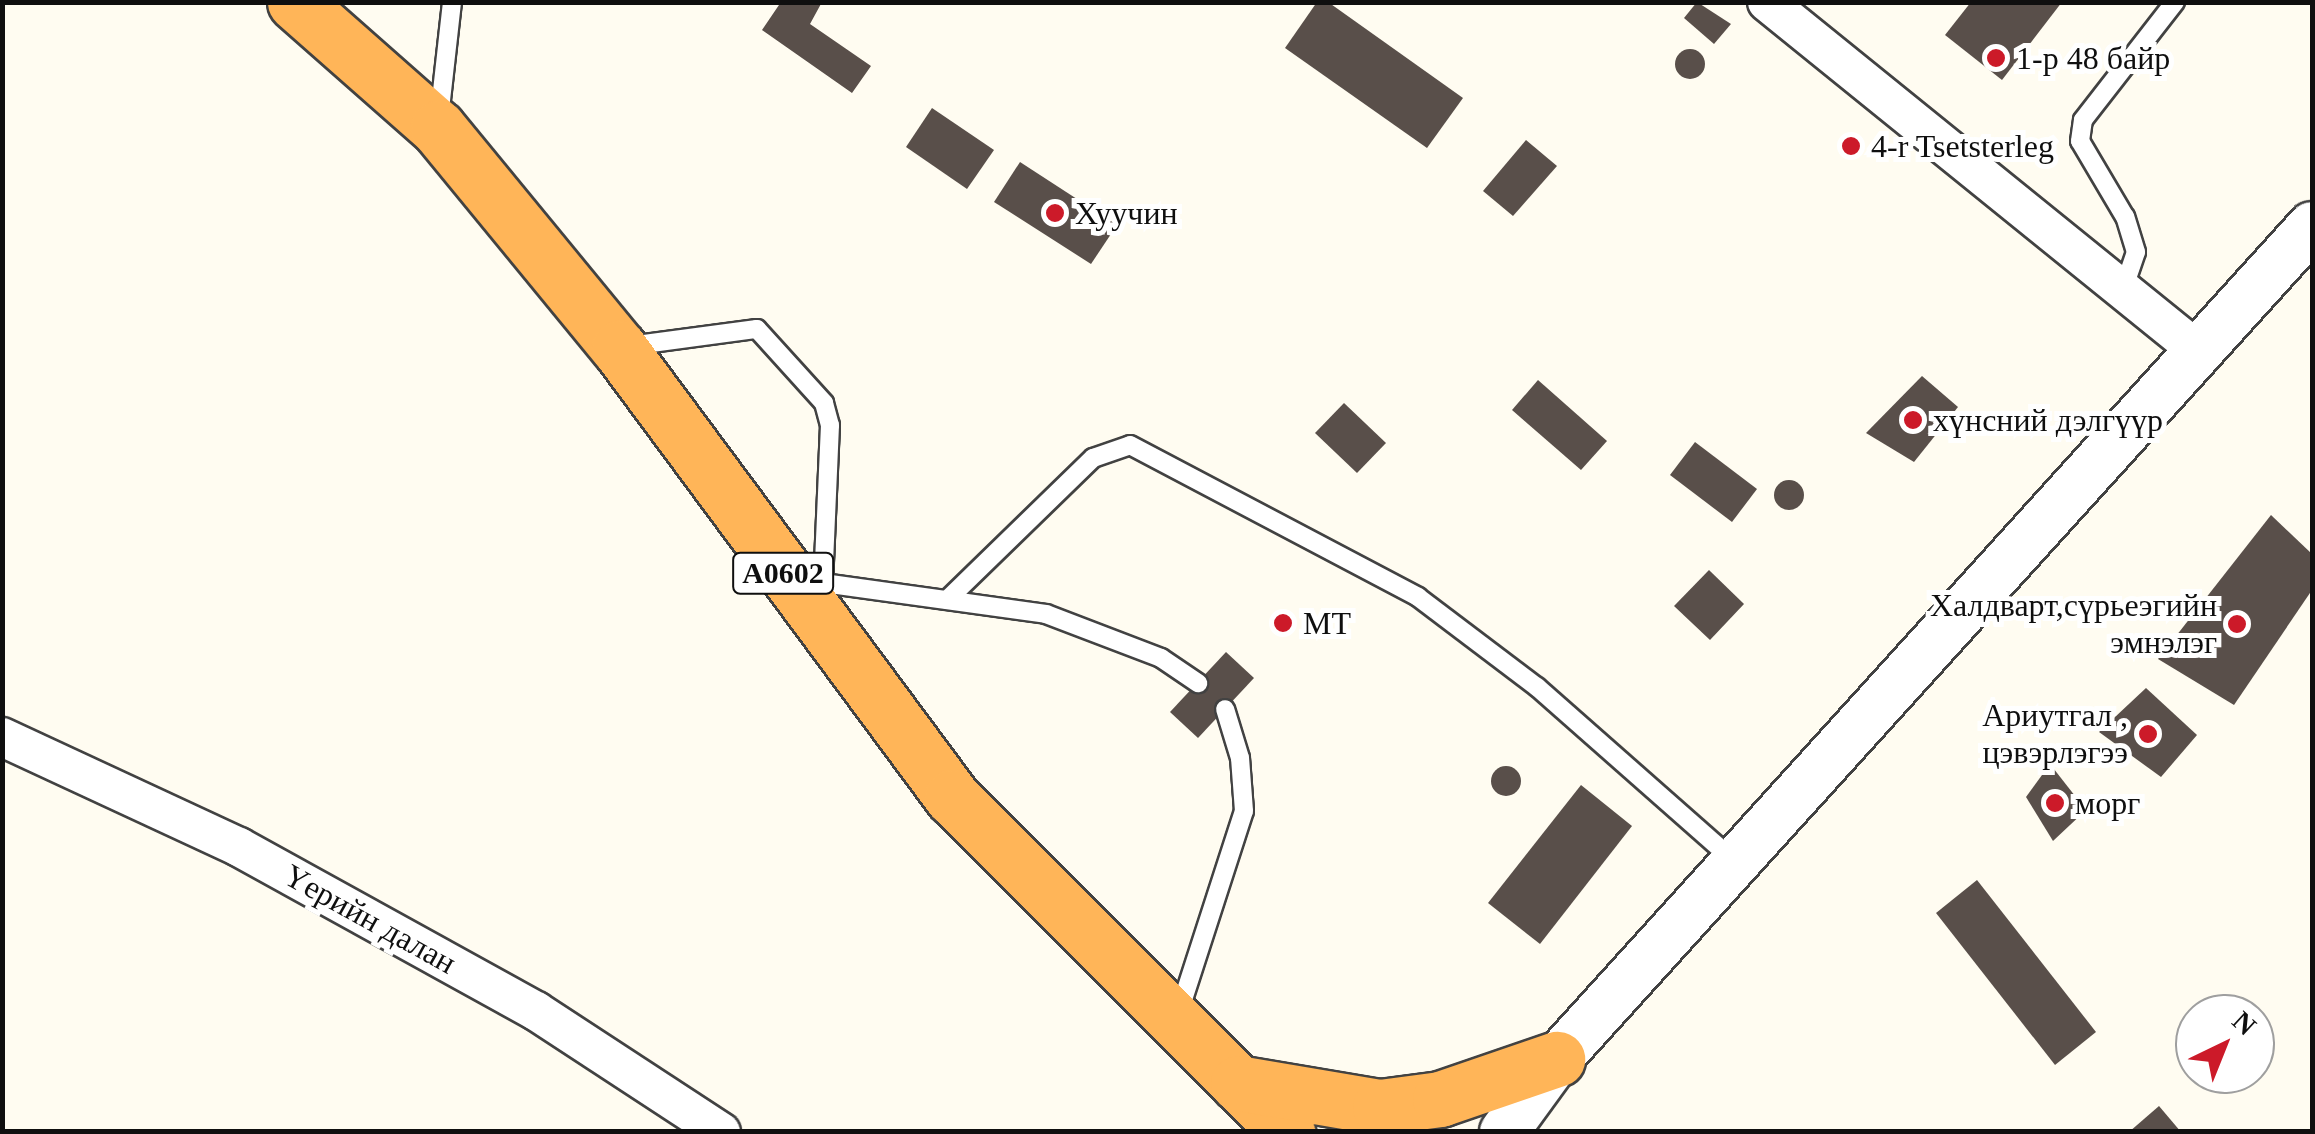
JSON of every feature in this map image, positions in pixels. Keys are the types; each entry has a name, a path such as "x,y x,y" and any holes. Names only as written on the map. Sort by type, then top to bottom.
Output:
{"highway":[{"name":"A0602","path":"295,2 438,128 814,592 952,796 1287,1132"},
{"path":"1238,1084 1380,1106 1440,1099 1557,1059"}],"street":[{"path":"1768,2 2202,354"},
{"path":"1504,1132 1557,1059 2202,354 2312,226"},
{"name":"Үерийн далан","path":"2,737 256,856 536,1011 721,1132"}],"lane":[{"path":"438,128 452,2"},
{"path":"2123,290 2136,252 2125,218 2080,141 2083,120 2175,2"},
{"path":"619,348 757,329 813,390 830,425 814,592 947,600 1046,614 1161,658 1198,682"},
{"path":"947,600 1093,458 1130,445 1418,597 1536,687 1736,862"},
{"path":"1176,1022 1244,811 1240,758 1225,709"}],"building":[{"path":"781,2 822,2 810,24 871,66 852,93 762,30"},
{"path":"1317,2 1328,2 1463,98 1427,148 1285,48"},
{"path":"1697,2 1731,24 1714,44 1684,18"},
{"name":"1-р 48 байр","path":"1971,2 2062,2 2002,80 1945,35"},
{"path":"1690,49 1700,54 1705,64 1700,74 1690,79 1680,74 1675,64 1680,54"},
{"path":"932,108 994,150 967,189 906,147"},
{"path":"1526,140 1557,166 1513,216 1483,191"},
{"name":"Хуучин","path":"1020,162 1117,225 1091,264 994,202"},
{"name":"хүнсний дэлгүүр","path":"1922,376 1958,407 1914,462 1866,433"},
{"path":"1538,380 1607,441 1581,470 1512,410"},
{"path":"1344,403 1386,443 1357,473 1315,433"},
{"path":"1695,442 1757,489 1732,522 1670,475"},
{"path":"1789,480 1799,485 1804,495 1799,505 1789,510 1779,505 1774,495 1779,485"},
{"name":"Халдварт,сүрьеэгийн эмнэлэг","path":"2271,515 2312,554 2312,590 2234,705 2158,659"},
{"path":"1709,570 1744,604 1710,640 1674,606"},
{"path":"1226,652 1254,678 1198,738 1170,712"},
{"name":"Ариутгал , цэвэрлэгээ","path":"2146,688 2197,735 2161,777 2099,732"},
{"name":"морг","path":"2050,764 2086,810 2053,841 2026,797"},
{"path":"1506,766 1516,771 1521,781 1516,791 1506,796 1496,791 1491,781 1496,771"},
{"path":"1581,785 1632,826 1540,944 1488,903"},
{"path":"1977,880 2096,1032 2055,1065 1936,913"},
{"path":"2159,1106 2181,1132 2129,1132"}],"place":[{"name":"1-р 48 байр","path":"1996,58"},
{"name":"4-r Tsetsterleg","path":"1851,146"},
{"name":"Хуучин","path":"1055,213"},
{"name":"хүнсний дэлгүүр","path":"1913,420"},
{"name":"MT","path":"1283,623"},
{"name":"Халдварт,сүрьеэгийн эмнэлэг","path":"2237,624"},
{"name":"Ариутгал , цэвэрлэгээ","path":"2148,734"},
{"name":"морг","path":"2055,803"}]}
